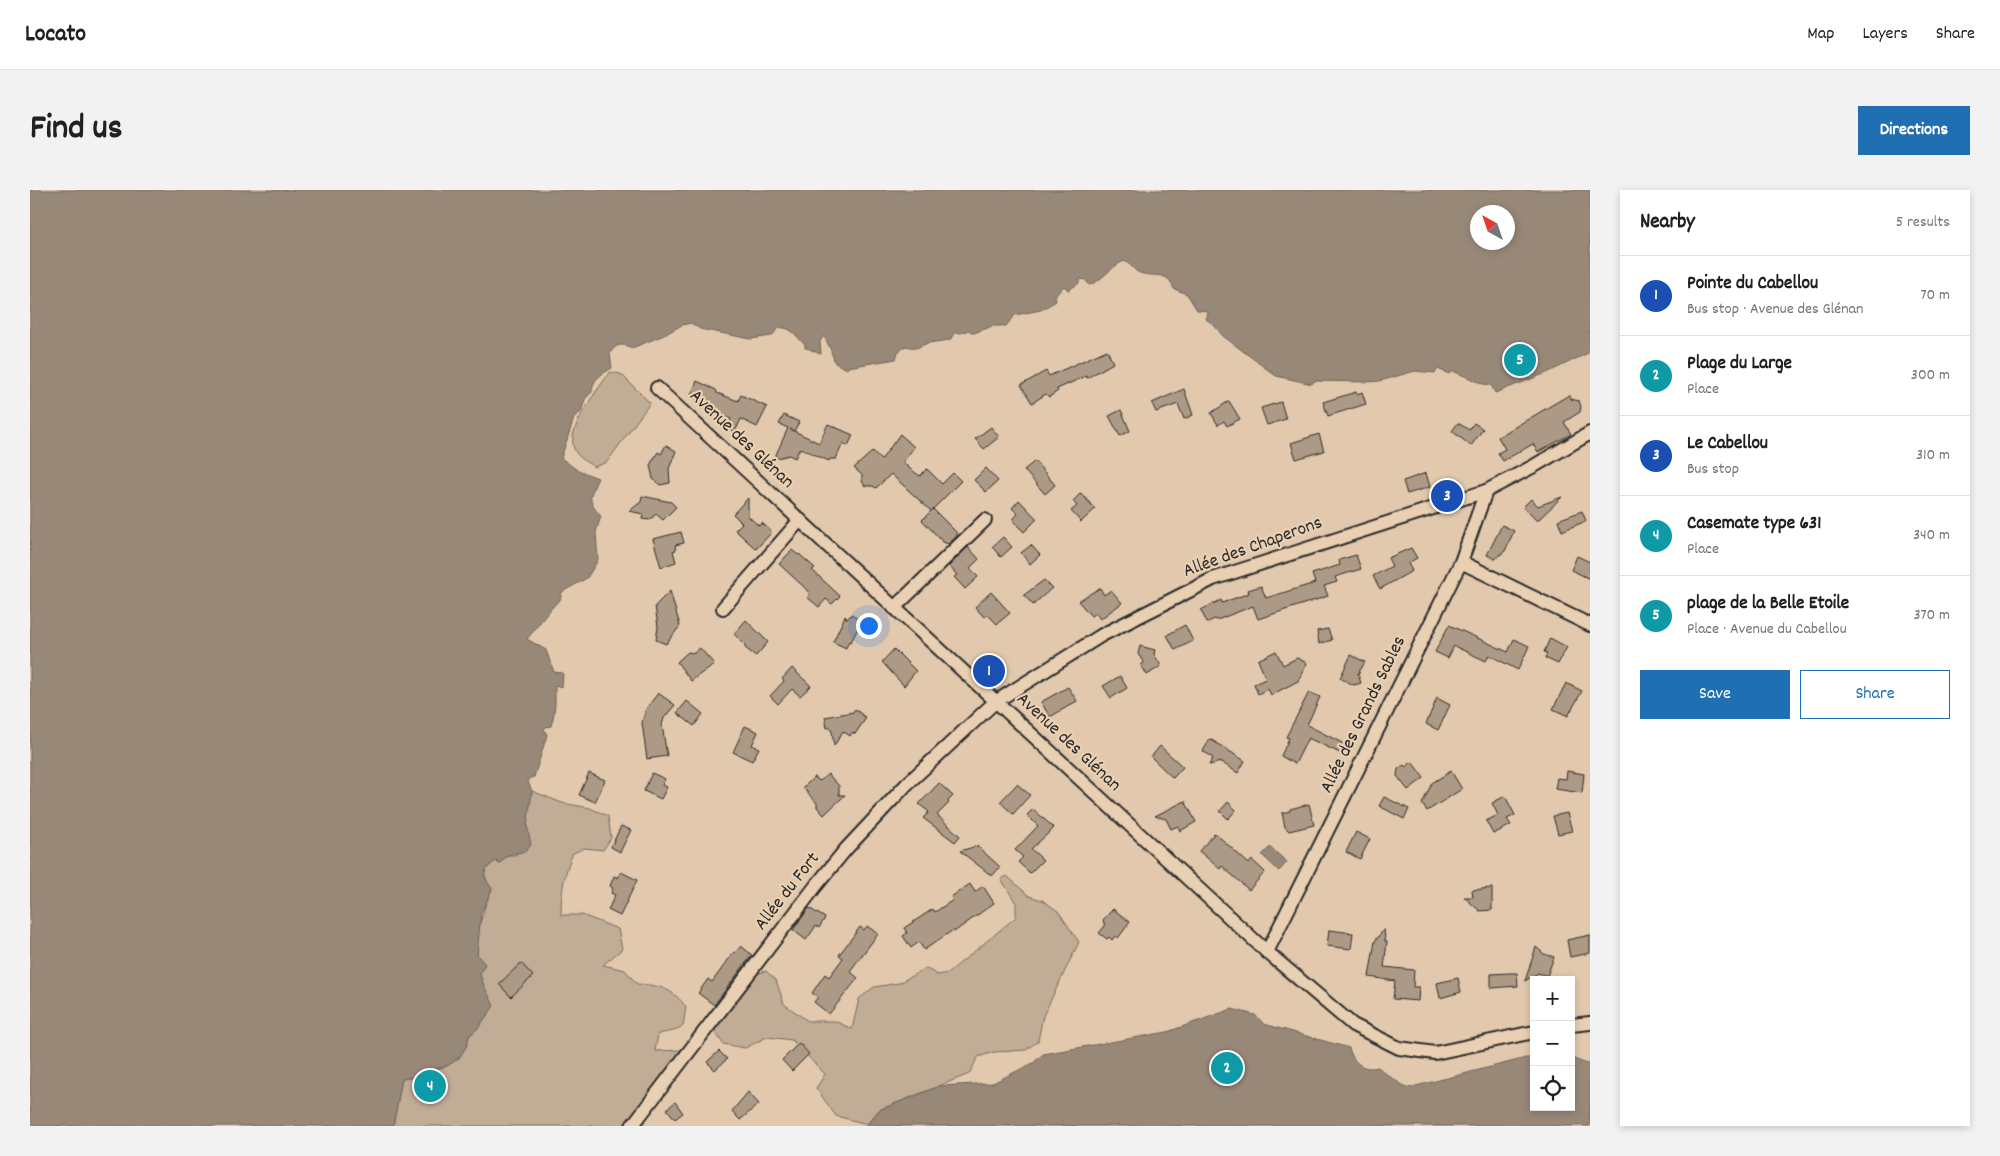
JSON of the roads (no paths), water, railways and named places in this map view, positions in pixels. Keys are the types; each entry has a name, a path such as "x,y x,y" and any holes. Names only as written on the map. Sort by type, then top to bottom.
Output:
{"street":[{"name":"Avenue des Glénan","path":"657,388 1267,952 1352,1025 1399,1048 1435,1053 1530,1033"},
{"name":"Allée des Chaperons","path":"995,702 1102,635 1214,579 1486,491 1534,466 1590,433"},
{"name":"Allée des Grands Sables","path":"1267,952 1461,562 1486,491"},
{"path":"722,608 800,520"},
{"path":"894,608 985,520"},
{"path":"1461,562 1590,625"},
{"name":"Allée du Fort","path":"632,1126 846,849 907,784 995,702"},
{"path":"1575,1025 1590,1023"}],"place":[{"name":"plage de la Belle Etoile","path":"1520,360"},
{"name":"Le Cabellou","path":"1447,496"},
{"name":"Pointe du Cabellou","path":"989,671"},
{"name":"Plage du Large","path":"1227,1068"},
{"name":"Casemate type 631","path":"430,1086"}]}
